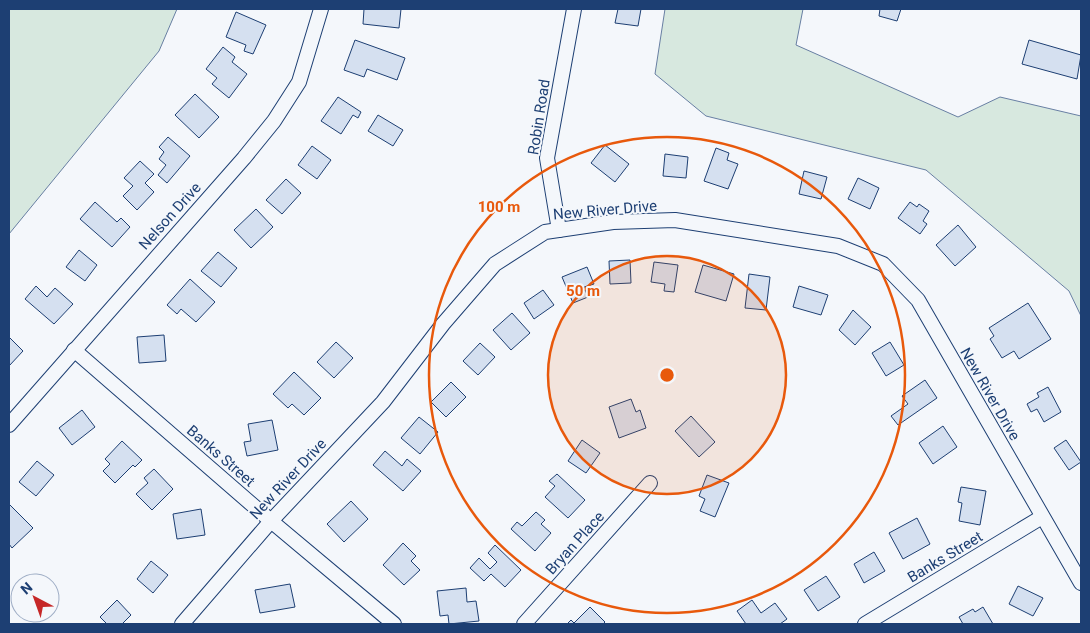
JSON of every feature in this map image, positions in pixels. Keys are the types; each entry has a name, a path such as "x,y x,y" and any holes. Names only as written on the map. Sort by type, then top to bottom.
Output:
{"street":[{"name":"Nelson Drive","path":"9,425 244,158 274,121 299,82 321,9"},
{"name":"Robin Road","path":"559,230 547,158 574,9"},
{"name":"New River Drive","path":"182,624 271,521 383,402 443,324 495,264 545,232 613,222 675,220 838,246 883,264 918,300 1081,583"},
{"name":"Banks Street","path":"74,350 271,521 394,624"},
{"name":"Bryan Place","path":"524,624 650,482"},
{"name":"Banks Street","path":"865,624 1042,517"}],"shaded area":[{"path":"9,9 177,9 159,51 9,234"},
{"path":"665,9 803,9 796,45 958,117 1000,97 1081,116 1081,316 1069,291 926,170 706,116 655,74"}],"building":[{"path":"364,9 401,9 399,28 363,24"},
{"path":"618,9 641,9 638,26 615,23"},
{"path":"880,9 901,9 897,21 879,16"},
{"path":"236,12 266,25 253,54 244,51 246,45 226,37"},
{"path":"355,40 405,58 397,80 367,69 364,77 344,70"},
{"path":"1029,40 1081,55 1077,79 1022,64"},
{"path":"223,47 235,57 232,62 247,74 229,98 212,84 217,78 206,69"},
{"path":"195,94 219,117 199,138 175,115"},
{"path":"338,97 361,112 358,118 353,115 341,134 321,121"},
{"path":"378,115 403,130 393,146 368,131"},
{"path":"168,137 190,156 167,183 158,175 166,165 159,159 164,152 159,147"},
{"path":"605,145 629,164 615,182 591,163"},
{"path":"312,146 331,160 317,179 298,165"},
{"path":"716,148 729,153 727,160 738,164 728,189 704,181"},
{"path":"665,154 688,157 686,178 663,176"},
{"path":"140,161 154,174 145,183 154,192 137,210 123,196 133,186 124,178"},
{"path":"804,171 827,177 821,199 799,194"},
{"path":"858,178 879,188 870,209 848,199"},
{"path":"286,179 301,193 282,214 266,200"},
{"path":"95,202 117,222 121,218 130,227 112,247 80,219"},
{"path":"910,202 917,207 919,204 929,211 923,221 927,224 920,234 898,218"},
{"path":"256,209 273,227 251,248 234,230"},
{"path":"958,225 976,247 955,266 936,245"},
{"path":"79,250 97,265 85,281 66,267"},
{"path":"218,252 237,268 221,287 201,271"},
{"path":"630,260 631,283 610,284 609,261"},
{"path":"654,262 678,265 674,292 664,291 665,284 651,282"},
{"path":"703,265 734,274 726,301 695,292"},
{"path":"587,267 594,284 584,287 588,297 573,303 562,277"},
{"path":"749,274 770,277 766,310 745,308"},
{"path":"190,279 215,302 196,322 181,309 177,314 167,305"},
{"path":"36,286 47,297 55,288 73,304 54,324 25,299"},
{"path":"799,286 828,295 821,315 793,307"},
{"path":"543,290 554,305 534,319 524,303"},
{"path":"1028,303 1051,339 1019,359 1014,351 1002,358 990,339 994,336 989,328"},
{"path":"853,310 871,327 855,345 839,330"},
{"path":"512,313 530,333 511,350 493,330"},
{"path":"164,335 166,361 139,363 137,337"},
{"path":"9,337 23,351 9,366"},
{"path":"336,342 353,358 334,378 317,362"},
{"path":"890,342 904,365 886,376 872,353"},
{"path":"480,343 495,357 478,375 463,361"},
{"path":"294,372 321,398 304,415 292,404 288,408 273,394"},
{"path":"925,380 937,398 898,425 891,416 908,404 902,396"},
{"path":"451,382 466,397 446,417 431,402"},
{"path":"1048,387 1061,412 1044,422 1037,409 1031,412 1027,404 1039,397 1037,393"},
{"path":"631,399 636,412 640,410 646,428 619,438 609,407"},
{"path":"82,410 95,427 72,445 59,428"},
{"path":"691,416 715,442 699,457 675,431"},
{"path":"419,417 438,432 420,454 401,438"},
{"path":"272,420 278,450 247,456 244,442 251,441 248,424"},
{"path":"943,426 957,447 933,464 919,443"},
{"path":"582,440 600,453 586,473 568,461"},
{"path":"1066,440 1081,462 1069,470 1054,448"},
{"path":"122,441 142,460 135,467 133,465 115,483 103,471 110,464 105,459"},
{"path":"385,451 402,466 407,459 421,471 403,491 373,465"},
{"path":"37,461 54,475 36,496 19,482"},
{"path":"154,469 173,489 152,510 136,494 148,483 144,478"},
{"path":"557,474 585,500 568,518 545,497 555,486 549,481"},
{"path":"707,475 729,483 715,517 700,511 705,499 699,496"},
{"path":"961,487 986,491 980,525 959,521 962,503 958,502"},
{"path":"351,501 368,519 344,542 327,524"},
{"path":"9,504 33,528 12,548 9,544"},
{"path":"201,509 205,535 177,539 173,514"},
{"path":"536,512 545,520 541,524 551,533 535,551 511,529 517,522 522,526"},
{"path":"917,518 930,544 903,559 889,533"},
{"path":"403,543 416,556 411,561 420,570 404,585 383,565"},
{"path":"495,545 521,570 505,587 491,574 484,581 470,568 479,558 490,569 497,562 488,553"},
{"path":"874,552 885,571 864,583 854,564"},
{"path":"151,561 168,575 153,593 137,579"},
{"path":"826,576 840,597 818,611 804,590"},
{"path":"290,584 295,607 260,613 255,590"},
{"path":"1018,586 1043,598 1033,616 1009,604"},
{"path":"466,588 467,602 476,601 479,621 449,624 448,615 440,616 437,591"},
{"path":"117,600 131,615 122,624 107,624 100,617"},
{"path":"752,600 761,613 775,603 787,619 780,624 746,624 737,611"},
{"path":"590,607 605,622 603,624 567,624 571,620 574,623"},
{"path":"983,607 993,624 963,624 959,617 973,609 975,612"}]}
